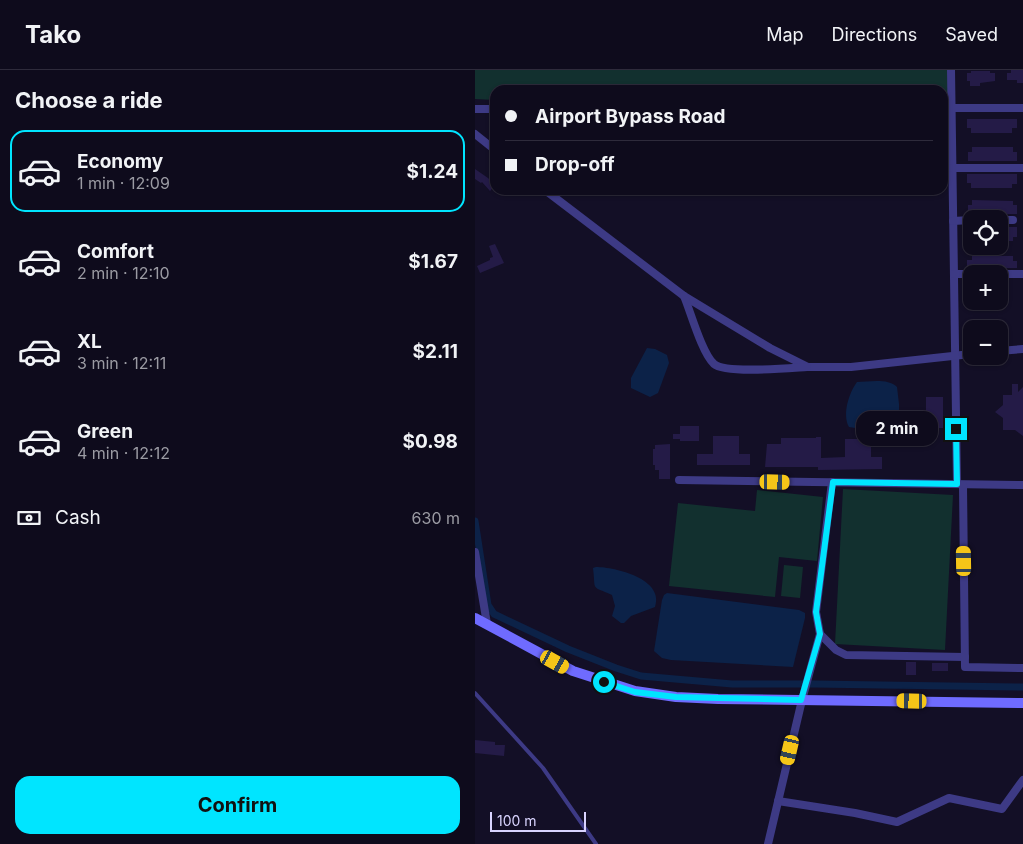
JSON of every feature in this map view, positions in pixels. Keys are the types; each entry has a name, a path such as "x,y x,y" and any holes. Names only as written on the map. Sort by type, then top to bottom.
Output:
{"street":[{"path":"951,70 955,356 965,667 1023,668"},
{"path":"948,108 1023,108"},
{"path":"475,109 490,109"},
{"path":"475,134 490,146"},
{"path":"952,168 1023,168"},
{"path":"552,195 684,296 770,348 808,367"},
{"path":"953,221 963,220"},
{"path":"1008,220 1013,220"},
{"path":"954,274 963,274"},
{"path":"1008,274 1023,274"},
{"path":"684,296 706,351 715,365 724,368 759,370 851,367 963,355"},
{"path":"1008,350 1023,349"},
{"path":"679,480 1023,485"},
{"path":"768,844 801,700 820,634 816,612 833,482"},
{"path":"475,552 487,624"},
{"path":"475,618 573,671 635,692 676,697 1023,703"},
{"path":"820,634 836,650 846,655 965,657"},
{"path":"778,801 855,813 897,822 949,798 1002,809 1023,780"}],"lane":[{"path":"475,693 543,768 596,844"}],"green space":[{"path":"475,70 951,70 952,108 948,108 948,85 490,85 490,100 475,99"},
{"path":"843,489 953,495 945,650 835,644"},
{"path":"757,490 823,497 817,561 779,557 775,597 669,586 678,503 755,511"},
{"path":"784,565 803,567 800,598 781,596"}],"water":[{"path":"647,348 655,349 667,355 669,363 658,393 650,397 631,388 631,378"},
{"path":"884,381 897,387 899,429 868,430 849,427 846,416 847,404 857,382"},
{"path":"593,568 626,572 646,582 653,589 656,597 655,607 631,616 624,623 621,623 612,616 615,606 612,595 595,587"},
{"path":"667,593 799,610 805,613 793,667 662,658 654,651 662,600"}],"building":[{"path":"1011,70 1023,70 1023,83 1017,83 1017,80 1007,80 1007,73 1011,73"},
{"path":"971,71 990,71 990,73 995,73 995,81 980,83 980,86 970,86 970,81 967,81 967,73 971,73"},
{"path":"967,119 1017,119 1017,128 1012,128 1012,133 971,133 971,128 967,128"},
{"path":"972,147 1013,147 1013,152 1017,152 1017,161 968,161 968,152 972,152"},
{"path":"475,169 490,180 490,191 482,182 475,179"},
{"path":"967,174 1017,174 1017,184 1012,184 1012,188 971,188 971,183 967,183"},
{"path":"972,200 1013,201 1013,205 1017,205 1017,214 1008,214 1008,210 968,210 968,205 972,205"},
{"path":"1008,227 1017,227 1017,237 1013,237 1013,241 1008,241"},
{"path":"495,244 504,263 480,273 477,266 493,257 489,246"},
{"path":"972,256 1013,256 1013,261 1017,261 1017,268 1008,268 1008,265 967,265 967,260 972,260"},
{"path":"1012,384 1018,384 1018,392 1023,387 1023,436 1015,430 1003,430 1003,418 995,412 1003,405 1003,395 1012,395"},
{"path":"926,397 943,397 943,428 926,428"},
{"path":"680,426 699,426 699,441 673,439 673,434 680,434"},
{"path":"713,436 739,436 739,454 750,454 750,465 697,465 697,454 713,454"},
{"path":"821,437 821,458 845,457 845,439 871,439 871,457 882,457 882,469 818,470 818,467 765,467 767,444 781,444 781,438"},
{"path":"670,444 670,479 659,479 659,470 655,470 655,465 653,465 653,449 655,449 655,445"},
{"path":"906,662 916,662 916,675 906,675"},
{"path":"932,663 948,663 948,671 932,671"},
{"path":"475,740 495,742 495,745 505,745 504,756 475,753"}],"waterway":[{"path":"475,521 488,605 494,614 568,649 641,676 732,684 1023,687"}],"route":[{"path":"604,682 635,692 676,697 801,700 820,634 816,612 833,482 957,484 956,429"}]}
